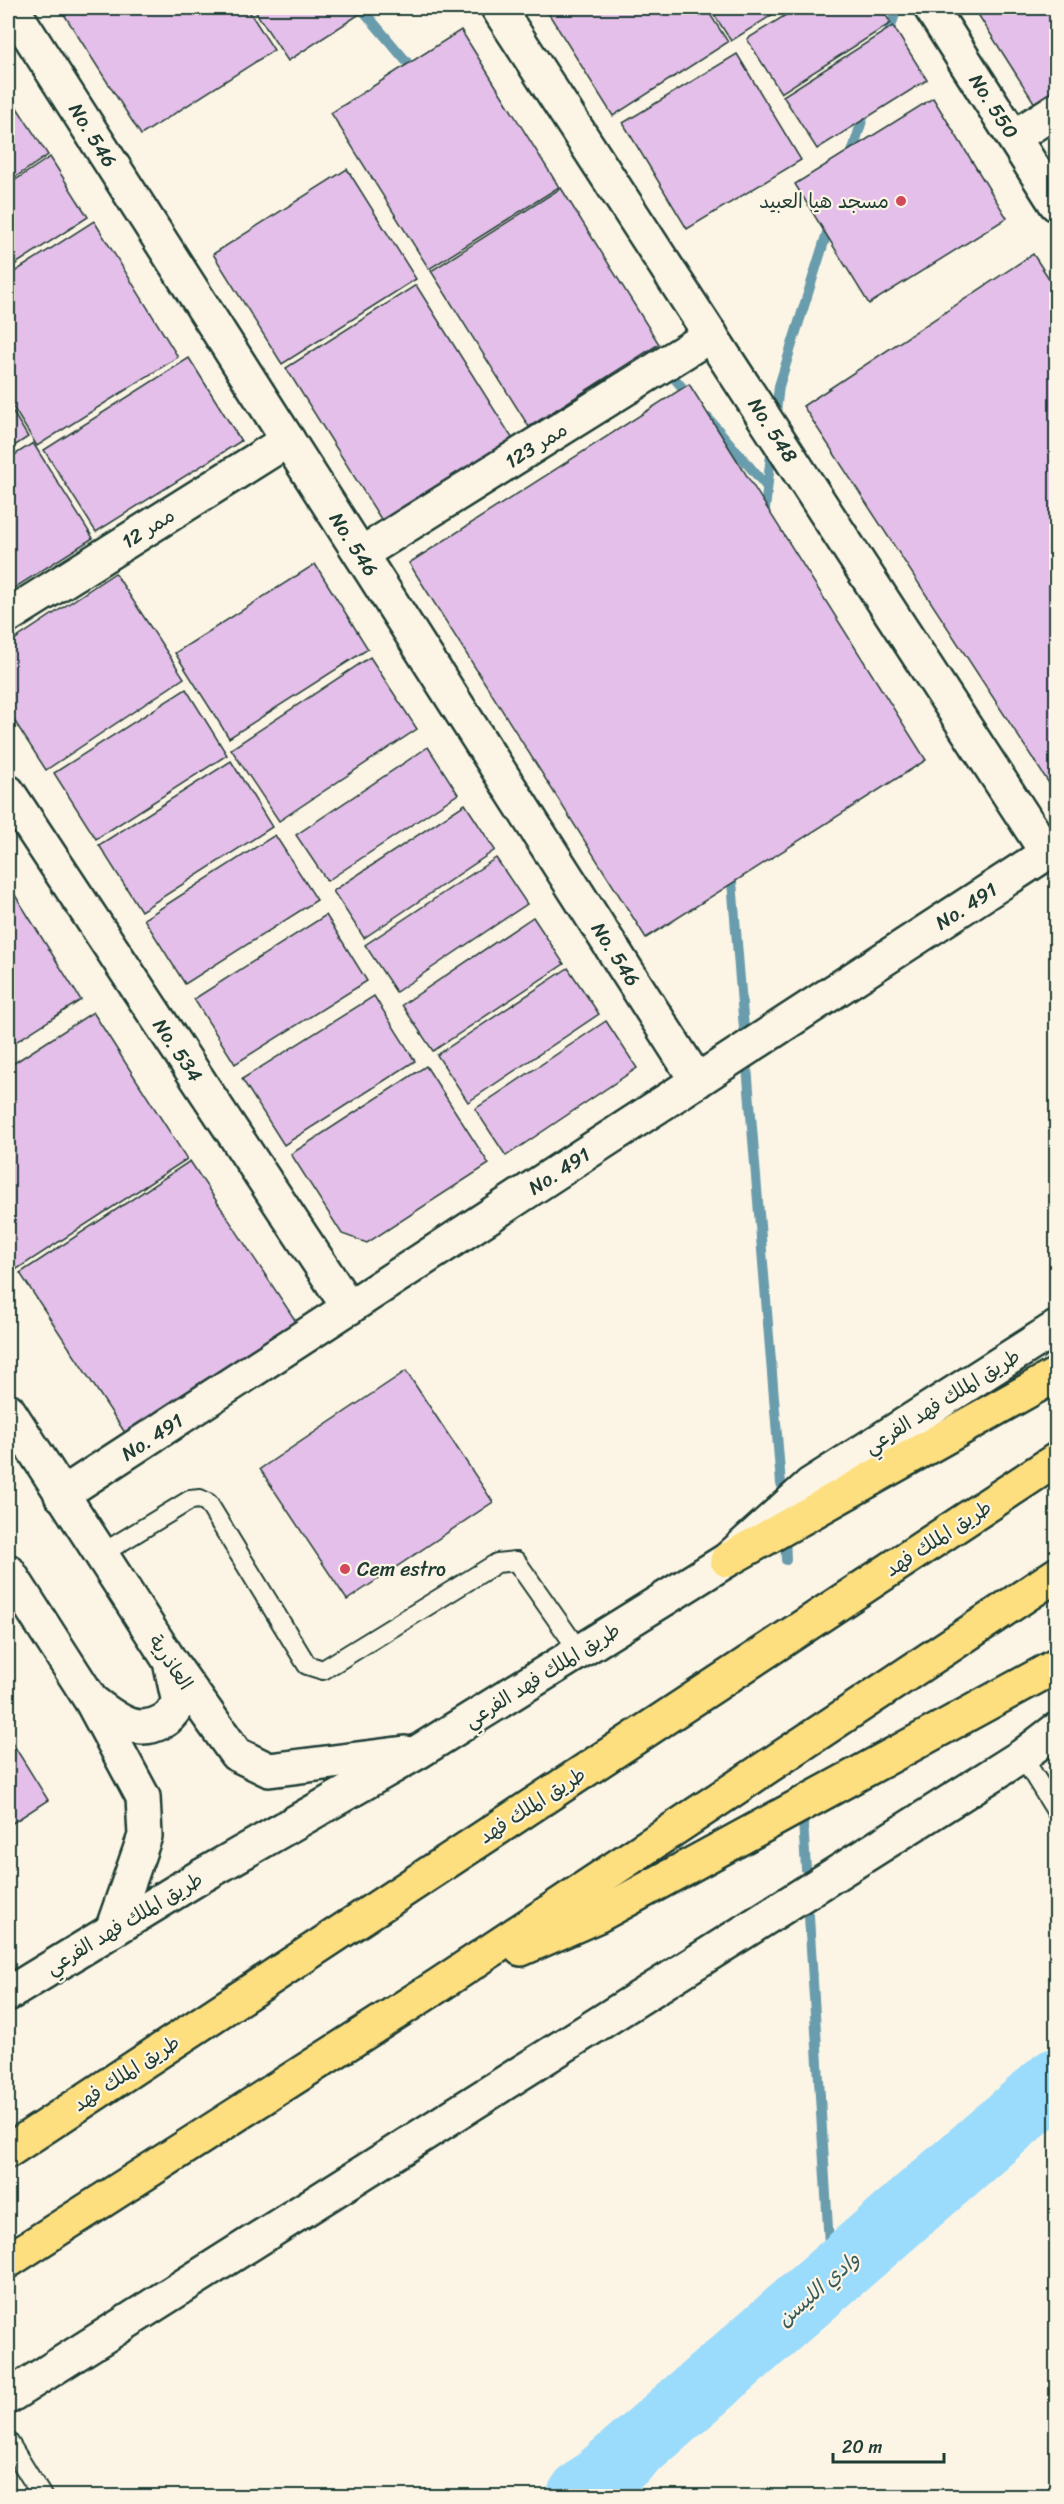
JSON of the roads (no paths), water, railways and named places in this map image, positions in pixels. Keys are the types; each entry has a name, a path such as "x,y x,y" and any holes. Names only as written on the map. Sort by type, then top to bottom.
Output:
{"highway":[{"path":"727,1560 1056,1375"},
{"name":"طريق الملك فهد","path":"8,2151 1056,1460"},
{"path":"8,2261 439,1985 1056,1575"},
{"path":"439,1985 599,1915 1056,1666"}],"street":[{"name":"No. 546","path":"12,8 697,1081"},
{"name":"No. 548","path":"498,8 1052,850"},
{"name":"No. 550","path":"931,8 1056,204"},
{"path":"1014,137 1056,110"},
{"name":"ممر 123","path":"361,554 711,335"},
{"name":"ممر 12","path":"8,616 288,440"},
{"name":"No. 534","path":"8,792 349,1308"},
{"name":"No. 491","path":"61,1495 1052,850"},
{"name":"طريق الملك فهد الفرعي","path":"8,1994 112,1930 418,1752 727,1560 810,1485 1056,1328"},
{"name":"العاذرية","path":"8,1410 170,1661 236,1754 269,1770 418,1752"},
{"path":"8,1572 92,1702 143,1797 145,1836 112,1930"},
{"path":"92,1702 127,1726 144,1727 164,1721 179,1703 170,1661"},
{"path":"8,2397 1022,1756 1056,1730"}],"lane":[{"path":"101,1554 190,1500 200,1499 208,1503 307,1665 323,1671 498,1563 516,1561 579,1651"},
{"path":"1022,1756 1056,1811"},
{"path":"8,2441 42,2496"}],"waterway":[{"path":"361,8 417,74"},
{"path":"887,39 897,8"},
{"path":"850,159 866,108"},
{"path":"775,421 779,386 830,223"},
{"path":"642,340 692,399"},
{"path":"708,418 767,487"},
{"path":"764,519 772,445"},
{"path":"731,869 781,1484"},
{"path":"785,1535 786,1560"},
{"path":"803,1821 806,1869"},
{"path":"809,1916 831,2277"},
{"name":"وادي الليسن","path":"580,2496 1056,2081"}],"place":[{"name":"مسجد هيا العبيد","path":"901,201"},
{"name":"Cem estro","path":"345,1569"}]}
